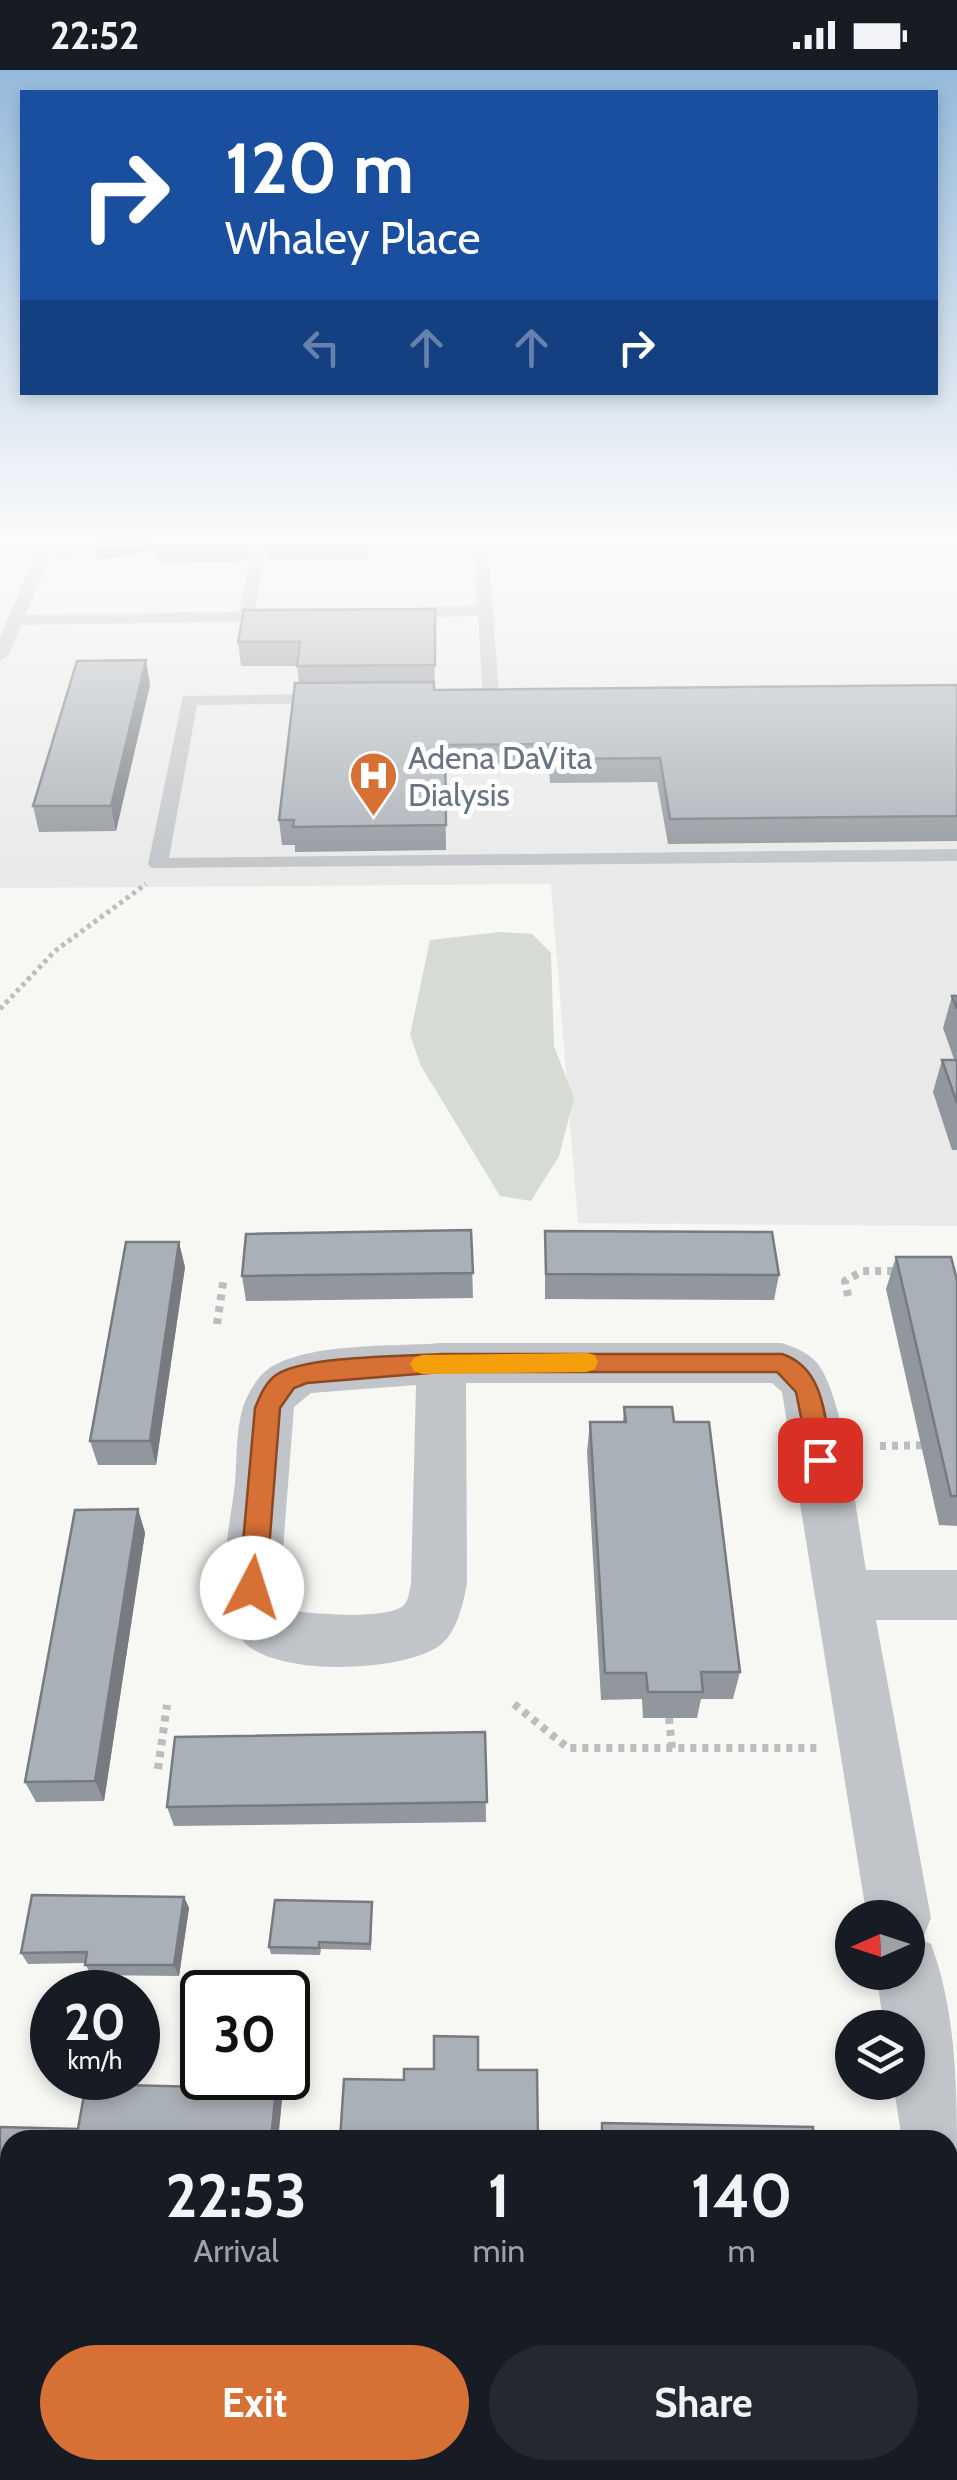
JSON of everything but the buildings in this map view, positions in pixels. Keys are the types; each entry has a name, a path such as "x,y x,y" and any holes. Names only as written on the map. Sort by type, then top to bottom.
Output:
{"street":[{"path":"442,1363 439,1584 433,1612 416,1629 386,1636 293,1639 273,1631 257,1616 252,1588 268,1408 273,1394 285,1382 305,1374 442,1363 782,1363 800,1378 808,1392 896,1900"},
{"path":"844,1595 957,1595"},
{"path":"912,1990 935,2130"}],"lane":[{"path":"488,654 490,697"},
{"path":"344,698 190,700 158,864 957,855"}],"path":[{"path":"0,1009 27,988 50,956 84,926 145,886 158,864"},
{"path":"848,1296 845,1281 864,1271 900,1272"},
{"path":"217,1324 224,1278"},
{"path":"880,1446 938,1445"},
{"path":"514,1704 568,1748 870,1748"},
{"path":"158,1768 167,1705"},
{"path":"669,1718 672,1748"}],"shaded area":[{"path":"0,654 957,654 957,1226 578,1223 551,884 0,888"},
{"path":"500,932 532,934 551,953 554,1046 574,1098 559,1156 531,1201 500,1196 421,1066 410,1035 430,940"}],"slow traffic":[{"path":"422,1364 587,1362"}],"place":[{"name":"Adena DaVita Dialysis","path":"373,818"}],"route":[{"path":"252,1588 268,1408 273,1394 285,1382 305,1374 442,1363 782,1363 793,1370 808,1392 820,1460"}]}
